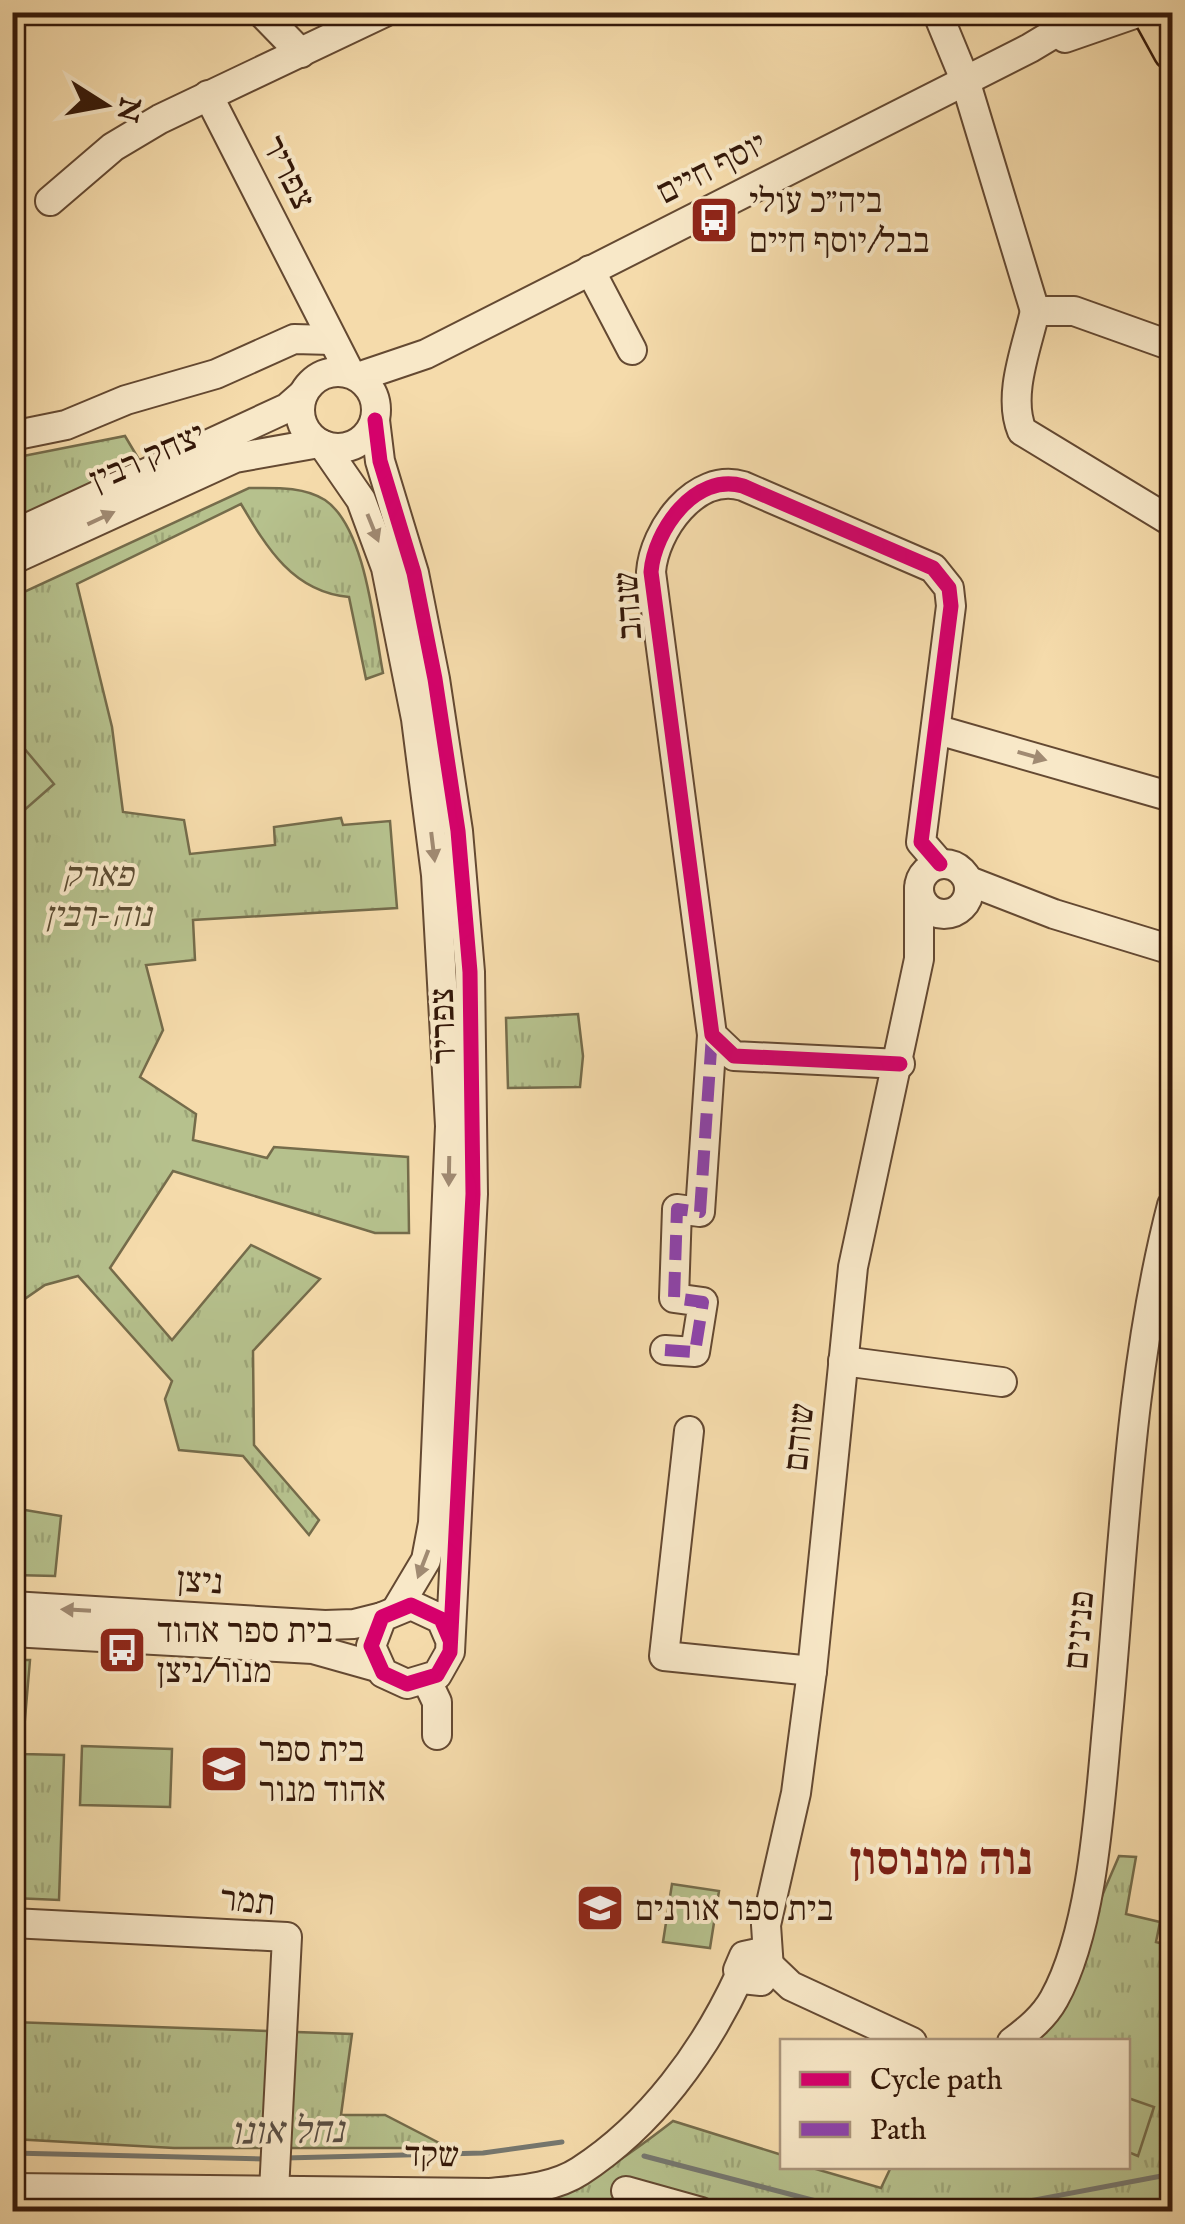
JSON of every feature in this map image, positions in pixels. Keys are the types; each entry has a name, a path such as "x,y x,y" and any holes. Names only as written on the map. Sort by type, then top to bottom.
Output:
{"main road":[{"path":"1150,12 1172,52"}],"street":[{"path":"261,12 300,53"},
{"path":"284,12 300,53"},
{"path":"50,201 113,147 208,95 384,12"},
{"path":"936,12 965,80 1035,311 1016,396 1016,417 1022,431 1172,522"},
{"name":"יוסף חיים","path":"354,375 426,354 1030,48 1090,12"},
{"name":"יוסף חיים","path":"1030,48 1140,12"},
{"name":"צפריר","path":"208,95 302,283 322,338 354,375"},
{"path":"590,270 632,350"},
{"path":"1035,311 1074,311 1172,346"},
{"path":"12,436 66,426 322,338"},
{"name":"צפריר","path":"304,392 322,338"},
{"name":"יוסף חיים","path":"375,418 398,381 426,354"},
{"path":"327,373 354,375 372,392 375,418 369,432 354,444 335,448 321,444 301,418 304,392 327,373"},
{"name":"יצחק רבין","path":"12,534 287,408 304,392"},
{"name":"צפריר","path":"375,418 380,461 410,556 429,642 446,743 467,918 474,1086 473,1194 450,1640"},
{"name":"צפריר","path":"321,444 361,500 386,568 416,719 442,934 450,1126 434,1522 426,1560 390,1612"},
{"name":"יצחק רבין","path":"12,560 235,458 321,444"},
{"name":"שנהב","path":"665,1350 696,1352 702,1302 674,1298 676,1209 700,1212 712,1035 651,572 665,522 708,488 734,484 933,568 948,588 952,606 921,842 940,864"},
{"path":"938,730 1172,796"},
{"path":"960,900 958,867 940,864 924,872 918,889 924,905 1014,900 1172,950"},
{"name":"שוהם","path":"646,2116 676,2081 726,2004 761,1971 766,1924 796,1793 854,1268 920,959 918,889"},
{"name":"שוהם","path":"920,959 960,900"},
{"path":"712,1035 734,1056 900,1064"},
{"name":"פנינים","path":"1016,2039 1033,2026 1054,1999 1082,1908 1098,1821 1137,1401 1172,1205"},
{"path":"843,1361 1002,1382"},
{"path":"690,1432 664,1656 812,1671"},
{"name":"ניצן","path":"12,1606 325,1625 354,1624 390,1612"},
{"path":"429,1609 445,1625 450,1640 447,1661 427,1681 396,1682 377,1666 371,1640 390,1612 429,1609"},
{"name":"ניצן","path":"12,1632 313,1649 377,1666"},
{"path":"427,1681 437,1702 437,1735"},
{"name":"תמר","path":"12,1922 287,1937 276,2169"},
{"path":"761,1971 906,2039"},
{"name":"שקד","path":"12,2188 87,2200 276,2169 383,2201 536,2189 578,2173 646,2116"},
{"path":"626,2190 700,2212"}],"green space":[{"path":"125,436 144,468 13,527 13,458"},
{"name":"פארק נוה-רבין","path":"249,488 307,492 325,500 339,514 350,532 366,580 383,673 366,679 349,597 312,587 297,577 272,551 241,504 77,584 112,727 123,812 184,820 190,854 275,845 274,827 341,818 343,825 390,821 397,908 193,920 195,960 146,965 163,1030 140,1077 196,1114 193,1140 267,1158 274,1147 408,1157 409,1233 375,1233 173,1171 110,1268 172,1340 251,1245 320,1279 253,1351 254,1445 319,1520 309,1535 243,1456 179,1450 165,1399 172,1381 78,1276 45,1285 13,1307 13,597"},
{"path":"13,735 54,784 12,820"},
{"path":"578,1014 583,1056 580,1087 508,1088 506,1018"},
{"path":"13,1508 61,1516 55,1576 13,1575"},
{"path":"13,1660 30,1660 22,1754 64,1755 59,1900 13,1898"},
{"path":"82,1746 172,1749 170,1807 80,1805"},
{"path":"1119,1856 1136,1857 1126,1914 1160,1922 1156,1942 1172,1946 1172,2211 777,2212 751,2202 737,2212 495,2212 546,2198 590,2178 673,2121 780,2154 780,2169 816,2169 881,2188 890,2169 1130,2169 1130,2039 1038,2039 1058,2017 1072,1990 1096,1911"},
{"path":"672,1884 719,1891 710,1948 663,1942"},
{"path":"12,2022 352,2034 341,2115 385,2115 449,2148 174,2148 13,2139"},
{"path":"1130,2099 1154,2107 1138,2156 1130,2153"}],"waterway":[{"name":"נחל אונו","path":"285,2158 483,2153 562,2142"},
{"name":"נחל אונו","path":"12,2153 264,2159"},
{"name":"נחל אונו","path":"644,2156 858,2212"},
{"name":"נחל אונו","path":"971,2212 1172,2174"}],"marked path":[{"path":"665,1350 695,1352 703,1302 674,1298 677,1209 700,1212 712,1035"}],"cycle path":[{"path":"375,420 380,461 414,573 458,831 470,972 473,1194 450,1652 437,1675 407,1684 383,1673 371,1646 382,1617 411,1605 441,1619 450,1640"},
{"path":"900,1064 734,1056 712,1035 651,572 669,523 694,496 725,484 743,486 933,568 949,588 951,606 921,842 940,864"}],"place":[{"name":"ביה״כ עולי בבל/יוסף חיים","path":"714,220"},
{"name":"בית ספר אהוד מנור/ניצן","path":"122,1650"},
{"name":"בית ספר אהוד מנור","path":"224,1769"},
{"name":"בית ספר אורנים","path":"600,1908"}],"district":[{"name":"נוה מונוסון","path":"941,1858"}]}
